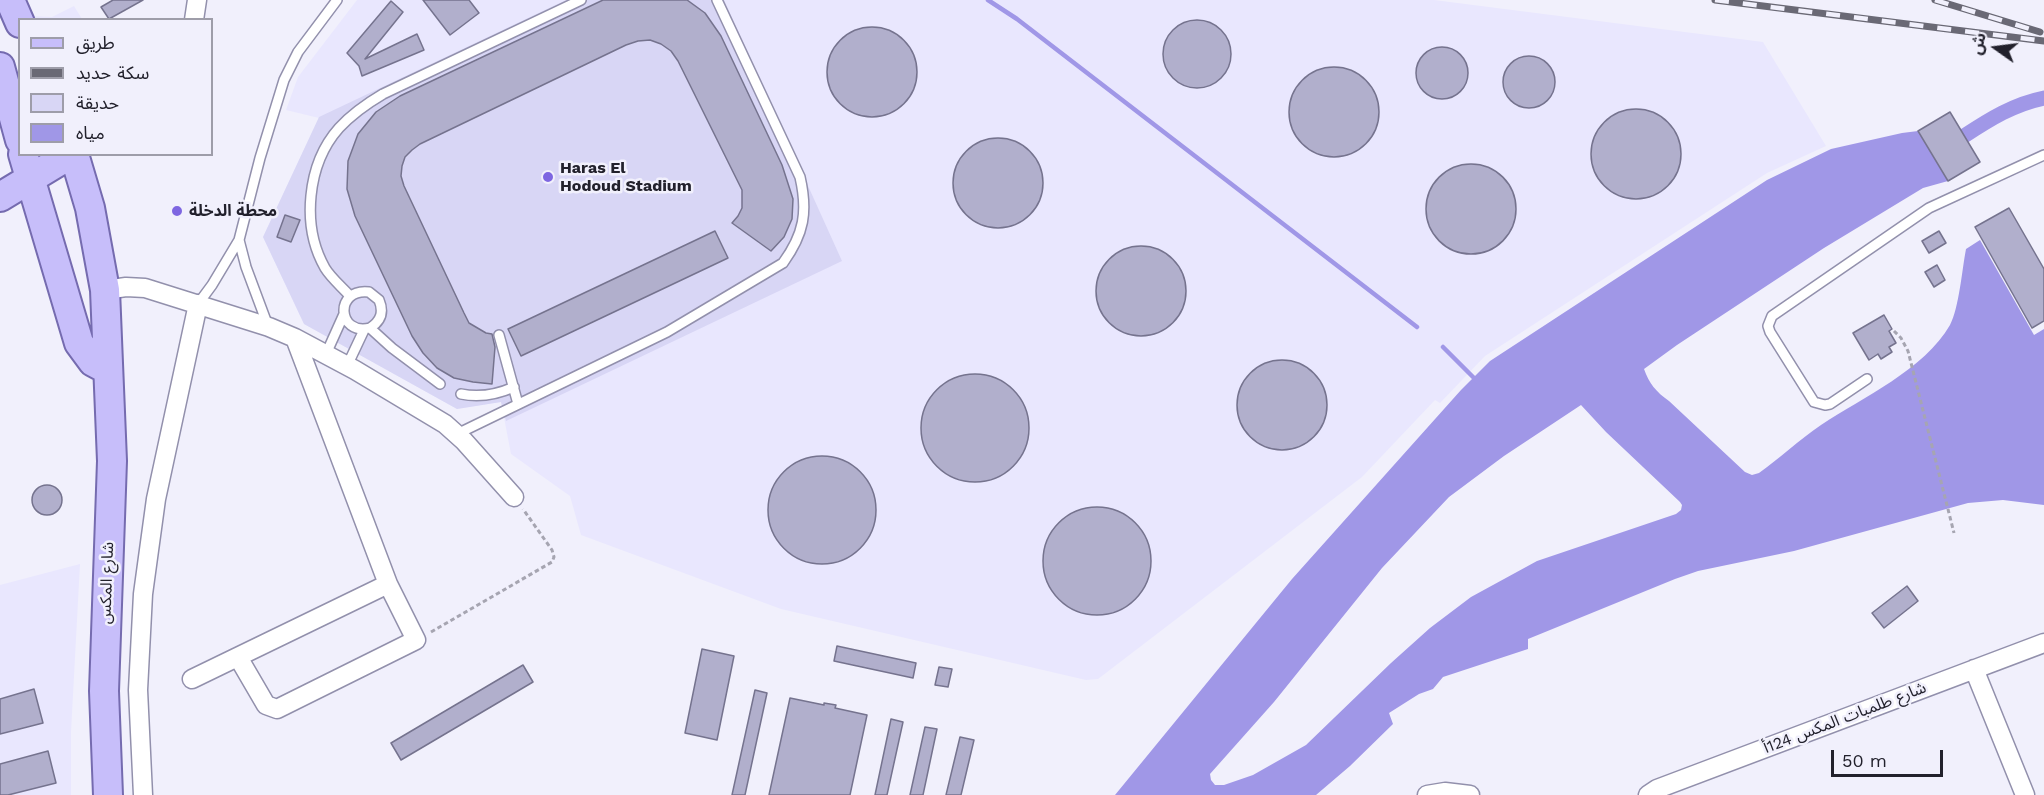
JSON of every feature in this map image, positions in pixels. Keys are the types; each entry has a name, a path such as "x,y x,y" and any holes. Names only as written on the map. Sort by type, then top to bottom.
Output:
{"main road":[{"path":"10,0 18,18"},
{"path":"0,67 18,133"},
{"path":"0,197 27,167 65,156"},
{"name":"شارع المكس","path":"73,156 90,208 105,290 112,461 104,691 108,795"},
{"path":"27,167 79,343 93,362 108,370"}],"street":[{"path":"194,18 197,0"},
{"path":"105,290 126,287 145,288 269,327 295,338 433,416 457,434 514,497"},
{"path":"143,795 138,690 143,594 156,499 198,304"},
{"path":"238,657 266,705 277,709 416,640 388,584 295,338"},
{"path":"192,680 388,584"},
{"name":"شارع طلمبات المكس 124أ","path":"1648,795 1666,785 2044,643"},
{"path":"1974,669 2025,795"},
{"path":"1427,795 1445,792 1470,795"}],"lane":[{"path":"198,304 239,240 260,158 284,80 298,52 337,0"},
{"path":"350,296 326,268 315,241 310,212 313,183 322,155 337,130 358,109 383,94 581,0"},
{"path":"457,434 667,332 783,263 794,248 805,214 800,177 717,0"},
{"path":"1867,379 1830,404 1814,402 1770,332 1768,326 1772,316 1929,208 2044,155"},
{"path":"239,240 246,267 269,327"},
{"path":"326,354 344,314 346,301 350,296 362,291 369,292 379,300 382,313 376,325 367,329 347,366"},
{"path":"344,314 351,326 367,329 440,384"},
{"path":"499,335 518,404"},
{"path":"460,394 488,396 514,387"}],"path":[{"path":"1894,331 1904,343 1911,363 1954,533"},
{"path":"416,640 552,562 554,556 552,550 514,497"}],"shaded area":[{"path":"357,0 1434,0 1763,42 1826,146 1767,173 1485,356 1440,403 1435,400 1362,477 1098,679 1086,680 781,609 581,535 570,496 511,454 501,402 457,409 304,324 263,237 319,118 286,110 298,77"},
{"path":"74,6 81,18 28,18 30,16 52,17"},
{"path":"80,564 71,732 71,795 0,795 0,585"}],"green space":[{"name":"Haras El Hodoud Stadium","path":"566,0 724,0 842,261 506,421 501,402 457,409 304,324 263,237 319,117"}],"water":[{"path":"1918,131 1948,181 1923,188 1824,248 1644,369 1657,391 1745,472 1752,475 1759,473 1821,425 1892,381 1925,356 1950,325 1956,309 1966,249 1980,240 2034,335 2044,329 2044,505 2003,500 1968,503 1794,551 1698,571 1675,579 1528,639 1528,649 1443,677 1433,689 1419,694 1389,713 1393,724 1316,795 1115,795 1292,579 1461,390 1490,361 1767,180 1831,149","holes":["1581,405 1680,502 1681,510 1676,514 1537,561 1471,597 1430,628 1306,745 1253,775 1224,785 1215,785 1210,774 1274,702 1382,568 1449,497 1504,456"]}],"building":[{"path":"113,0 143,0 111,18 108,18 101,7"},
{"path":"423,0 469,0 479,13 450,35"},
{"path":"603,0 687,0 705,13 721,36 782,165 793,199 792,219 784,237 771,251 732,223 742,208 742,190 678,61 671,51 650,40 626,45 420,144 405,157 401,176 404,186 464,313 469,323 492,334 495,347 492,384 454,378 437,368 412,336 355,216 347,189 348,161 358,134 376,112 400,96"},
{"path":"391,1 403,12 365,59 417,34 424,50 362,76 359,66 347,53"},
{"path":"1197,20 1210,23 1221,30 1228,41 1231,54 1228,67 1221,78 1210,85 1197,88 1184,85 1173,78 1166,67 1163,54 1166,41 1173,30 1184,23"},
{"path":"872,27 889,30 904,40 914,55 917,72 914,89 904,104 889,114 872,117 855,114 840,104 830,89 827,72 830,55 840,40 855,30"},
{"path":"1442,47 1456,51 1464,59 1468,73 1464,87 1456,95 1442,99 1428,95 1420,87 1416,73 1420,59 1428,51"},
{"path":"1529,56 1543,60 1551,68 1555,82 1551,96 1543,104 1529,108 1515,104 1507,96 1503,82 1507,68 1515,60"},
{"path":"1334,67 1351,70 1366,80 1376,95 1379,112 1376,129 1366,144 1351,154 1334,157 1317,154 1302,144 1292,129 1289,112 1292,95 1302,80 1317,70"},
{"path":"1636,109 1653,112 1668,122 1678,137 1681,154 1678,171 1668,186 1653,196 1636,199 1619,196 1604,186 1594,171 1591,154 1594,137 1604,122 1619,112"},
{"path":"1950,112 1980,162 1948,181 1918,131"},
{"path":"998,138 1015,141 1030,151 1040,166 1043,183 1040,200 1030,215 1015,225 998,228 981,225 966,215 956,200 953,183 956,166 966,151 981,141"},
{"path":"1471,164 1488,167 1503,177 1513,192 1516,209 1513,226 1503,241 1488,251 1471,254 1454,251 1439,241 1429,226 1426,209 1429,192 1439,177 1454,167"},
{"path":"2009,208 2044,269 2044,321 2032,328 1975,227"},
{"path":"285,215 300,220 291,242 277,237"},
{"path":"715,231 728,258 521,356 508,329"},
{"path":"1939,231 1946,243 1929,253 1922,241"},
{"path":"1141,246 1158,249 1173,259 1183,274 1186,291 1183,308 1173,323 1158,333 1141,336 1124,333 1109,323 1099,308 1096,291 1099,274 1109,259 1124,249"},
{"path":"1937,265 1945,280 1934,287 1925,272"},
{"path":"1884,315 1892,329 1889,331 1896,343 1889,347 1892,352 1881,359 1878,354 1869,360 1853,333"},
{"path":"1282,360 1299,363 1314,373 1324,388 1327,405 1324,422 1314,437 1299,447 1282,450 1265,447 1250,437 1240,422 1237,405 1240,388 1250,373 1265,363"},
{"path":"975,374 996,378 1013,390 1025,407 1029,428 1025,449 1013,466 996,478 975,482 954,478 937,466 925,449 921,428 925,407 937,390 954,378"},
{"path":"822,456 843,460 860,472 872,489 876,510 872,531 860,548 843,560 822,564 801,560 784,548 772,531 768,510 772,489 784,472 801,460"},
{"path":"47,485 58,489 62,500 58,511 47,515 36,511 32,500 36,489"},
{"path":"1097,507 1118,511 1135,523 1147,540 1151,561 1147,582 1135,599 1118,611 1097,615 1076,611 1059,599 1047,582 1043,561 1047,540 1059,523 1076,511"},
{"path":"1907,586 1918,601 1884,628 1872,613"},
{"path":"837,646 916,663 913,678 834,661"},
{"path":"702,649 734,656 717,740 685,733"},
{"path":"523,665 533,682 401,760 391,743"},
{"path":"939,667 952,669 948,687 935,685"},
{"path":"34,689 43,723 0,734 0,699"},
{"path":"755,690 767,693 745,795 732,795"},
{"path":"790,698 824,705 824,703 836,705 835,708 867,715 850,795 769,795"},
{"path":"891,719 903,722 887,795 875,795"},
{"path":"925,727 937,729 923,795 910,795"},
{"path":"960,737 974,740 961,795 946,795"},
{"path":"48,751 56,783 0,795 0,764"}],"waterway":[{"path":"988,0 1017,19 1417,327"},
{"path":"1964,136 2012,108 2044,98"},
{"path":"1443,347 1477,381"}],"railway":[{"path":"1715,0 2044,41"},
{"path":"1935,0 2040,32"}],"place":[{"name":"Haras El Hodoud Stadium","path":"548,177"},
{"name":"محطة الدخلة","path":"177,211"}]}
